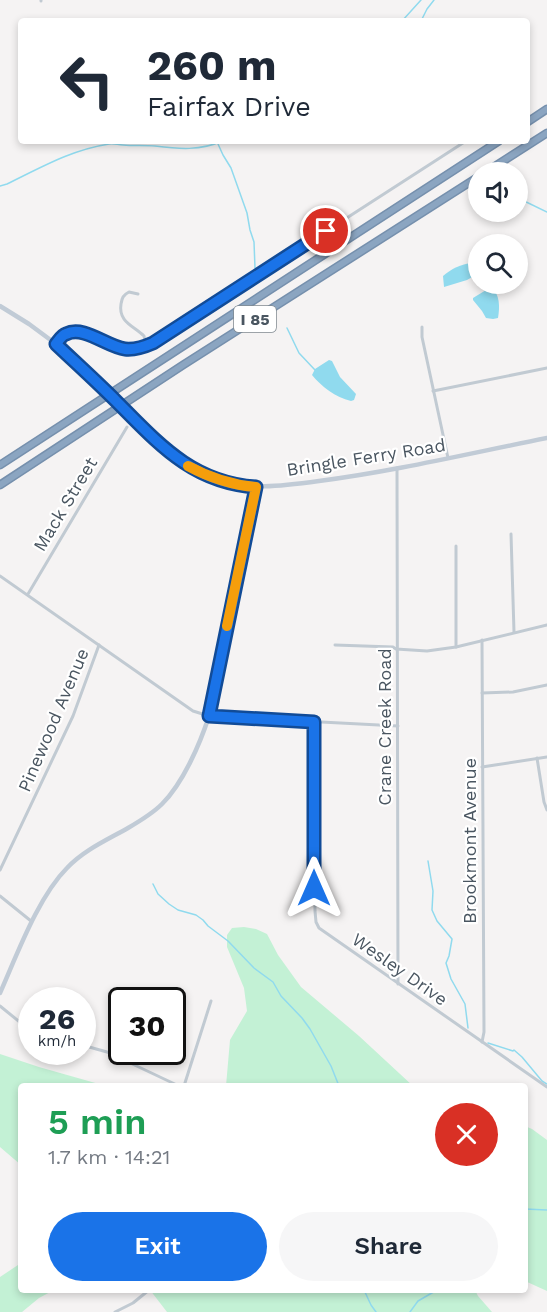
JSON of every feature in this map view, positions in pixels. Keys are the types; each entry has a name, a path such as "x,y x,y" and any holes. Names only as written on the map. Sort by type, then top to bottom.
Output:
{"highway":[{"path":"530,120 547,109"},
{"path":"530,144 547,133"},
{"name":"I 85","path":"0,465 494,144"},
{"path":"502,162 530,144"},
{"name":"I 85","path":"0,485 468,183"}],"street":[{"path":"56,344 65,334 76,332 124,349 133,349 153,343 461,144"},
{"path":"138,294 129,292 124,295 120,311 125,322 144,336 146,346"},
{"name":"Bringle Ferry Road","path":"0,307 29,324 56,344 168,452 192,469 220,481 256,487 326,480 547,438"},
{"path":"422,327 422,337 448,458"},
{"path":"434,391 547,368"},
{"name":"Mack Street","path":"28,594 126,427"},
{"name":"Crane Creek Road","path":"397,468 398,984"},
{"path":"0,993 32,922 57,879 84,854 143,820 163,804 190,761 209,716 256,487"},
{"path":"511,534 514,632"},
{"path":"456,546 456,647"},
{"name":"Pinewood Avenue","path":"0,576 185,707 194,711 209,716 398,726"},
{"path":"335,645 427,651 456,647 547,624"},
{"name":"Brookmont Avenue","path":"482,640 484,1032 482,1042"},
{"name":"Pinewood Avenue","path":"0,870 73,716 99,645"},
{"path":"482,693 521,691 547,684"},
{"name":"Wesley Drive","path":"314,722 315,911 319,928 547,1087"},
{"path":"482,767 547,757"},
{"path":"537,758 547,810"},
{"path":"0,896 32,922"},
{"path":"185,1083 211,1000"},
{"path":"0,1006 18,1021"},
{"path":"96,1049 173,1083"},
{"path":"115,1312 123,1310 146,1293"}],"green space":[{"path":"232,928 256,929 267,934 278,955 301,987 410,1083 226,1083 230,1040 247,1011 244,988 227,947 227,935"},
{"path":"0,1054 18,1060 18,1065 33,1065 95,1083 18,1083 18,1162 0,1147"},
{"path":"528,1127 547,1140 547,1291 528,1282"},
{"path":"18,1265 18,1293 48,1293 22,1312 0,1312 0,1277"},
{"path":"152,1293 476,1293 492,1312 167,1312"}],"water":[{"path":"468,264 468,279 444,287 443,276"},
{"path":"480,294 496,294 499,305 498,318 486,318 473,298"},
{"path":"329,360 332,361 340,377 356,394 354,400 351,401 334,394 312,375 315,369"}],"waterway":[{"path":"405,18 421,0"},
{"path":"422,18 434,0"},
{"path":"0,186 82,150 113,144"},
{"path":"113,144 172,148 214,144"},
{"path":"218,144 231,168 247,213 254,242 255,268"},
{"path":"528,203 547,212"},
{"path":"287,328 299,353 315,370"},
{"path":"428,861 433,891 432,910 437,921 452,939 446,963 451,979 465,1004 468,1028"},
{"path":"153,884 158,894 169,904 203,920 228,941 254,968 273,982 281,996 310,1029 338,1083"},
{"path":"488,1043 514,1050 547,1084"},
{"path":"528,1209 547,1210"},
{"path":"365,1293 376,1312"},
{"path":"410,1312 418,1301 432,1293"}],"slow traffic":[{"path":"188,466 229,484 256,487 227,626"}],"route":[{"path":"314,888 314,722 209,716 256,487 220,481 202,474 179,460 159,444 56,344 65,334 76,332 124,349 146,346 326,231"}]}
